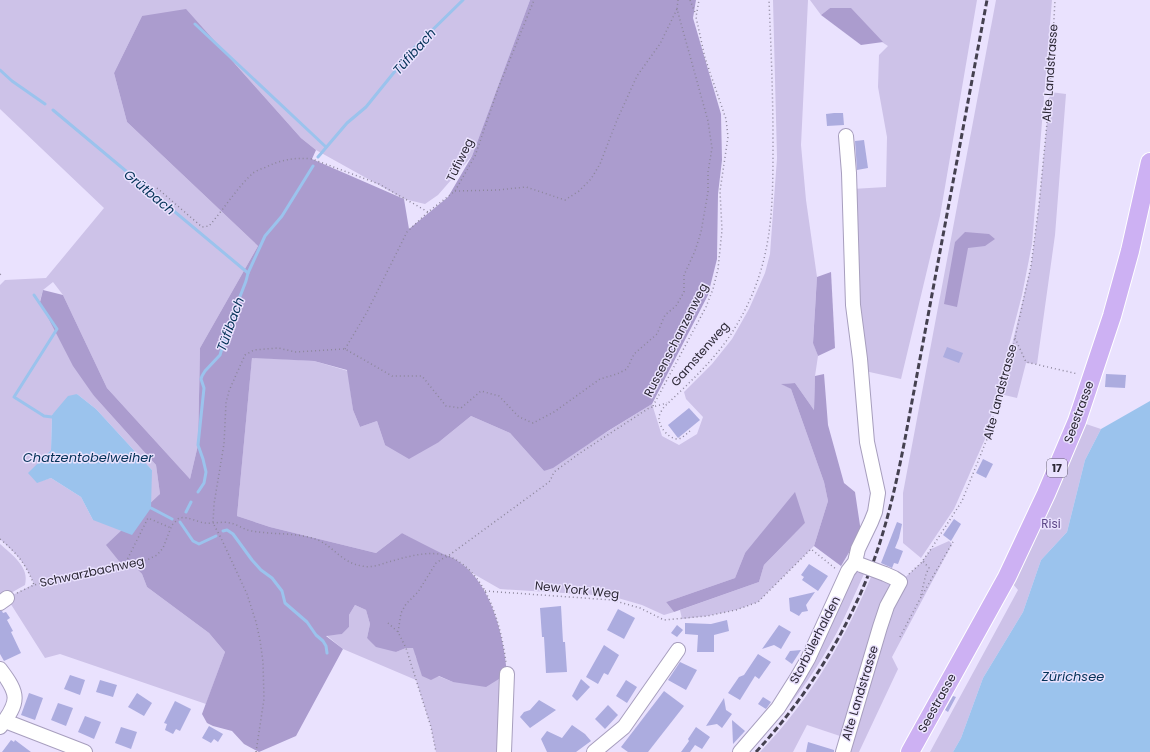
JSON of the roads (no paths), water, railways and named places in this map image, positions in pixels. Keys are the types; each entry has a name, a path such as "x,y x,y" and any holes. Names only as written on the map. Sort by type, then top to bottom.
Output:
{"main road":[{"name":"Seestrasse","path":"910,752 1010,570 1046,494 1077,421 1112,316 1130,251 1150,162"}],"street":[{"name":"Storbülerhalden","path":"740,752 778,708 808,659 855,566 858,549 875,512 878,494 867,442 860,359 853,305 849,173 846,136"},
{"name":"Alte Landstrasse","path":"843,752 887,606 900,582 885,574 855,566"},
{"path":"594,752 624,727 678,650"},
{"path":"0,669 11,684 15,693 13,706 2,724 85,752"},
{"path":"504,752 507,674"}],"water":[{"name":"Chatzentobelweiher","path":"77,394 96,409 152,470 151,508 132,535 93,520 81,497 51,478 37,483 28,473 51,450 52,415 68,396"},
{"name":"Zürichsee","path":"1150,401 1150,752 953,752 961,738 983,678 1023,612 1041,560 1067,532 1085,460 1101,429"}],"waterway":[{"name":"Tüfibach","path":"318,157 347,123 366,107 413,49 463,0"},
{"path":"195,24 326,147"},
{"name":"Grütbach","path":"0,70 12,81 45,104"},
{"name":"Grütbach","path":"53,110 248,273"},
{"name":"Tüfibach","path":"198,492 204,483 206,472 198,445 204,388 201,379 202,376 220,355 248,273 265,236 282,216 313,166"},
{"path":"34,295 57,329 14,397 44,416 52,417"},
{"name":"Tüfibach","path":"186,512 191,502"},
{"path":"151,508 172,519"},
{"path":"180,522 193,541 199,544 216,536"},
{"path":"223,531 227,530 233,534 252,560 261,570 272,578 282,591 285,603 307,622 316,635 323,641 326,646 327,653"}],"railway":[{"path":"756,752 775,731 809,686 839,637 864,586 884,530 905,439 987,0"}],"park label":[{"name":"Risi","path":"1051,524"}]}
